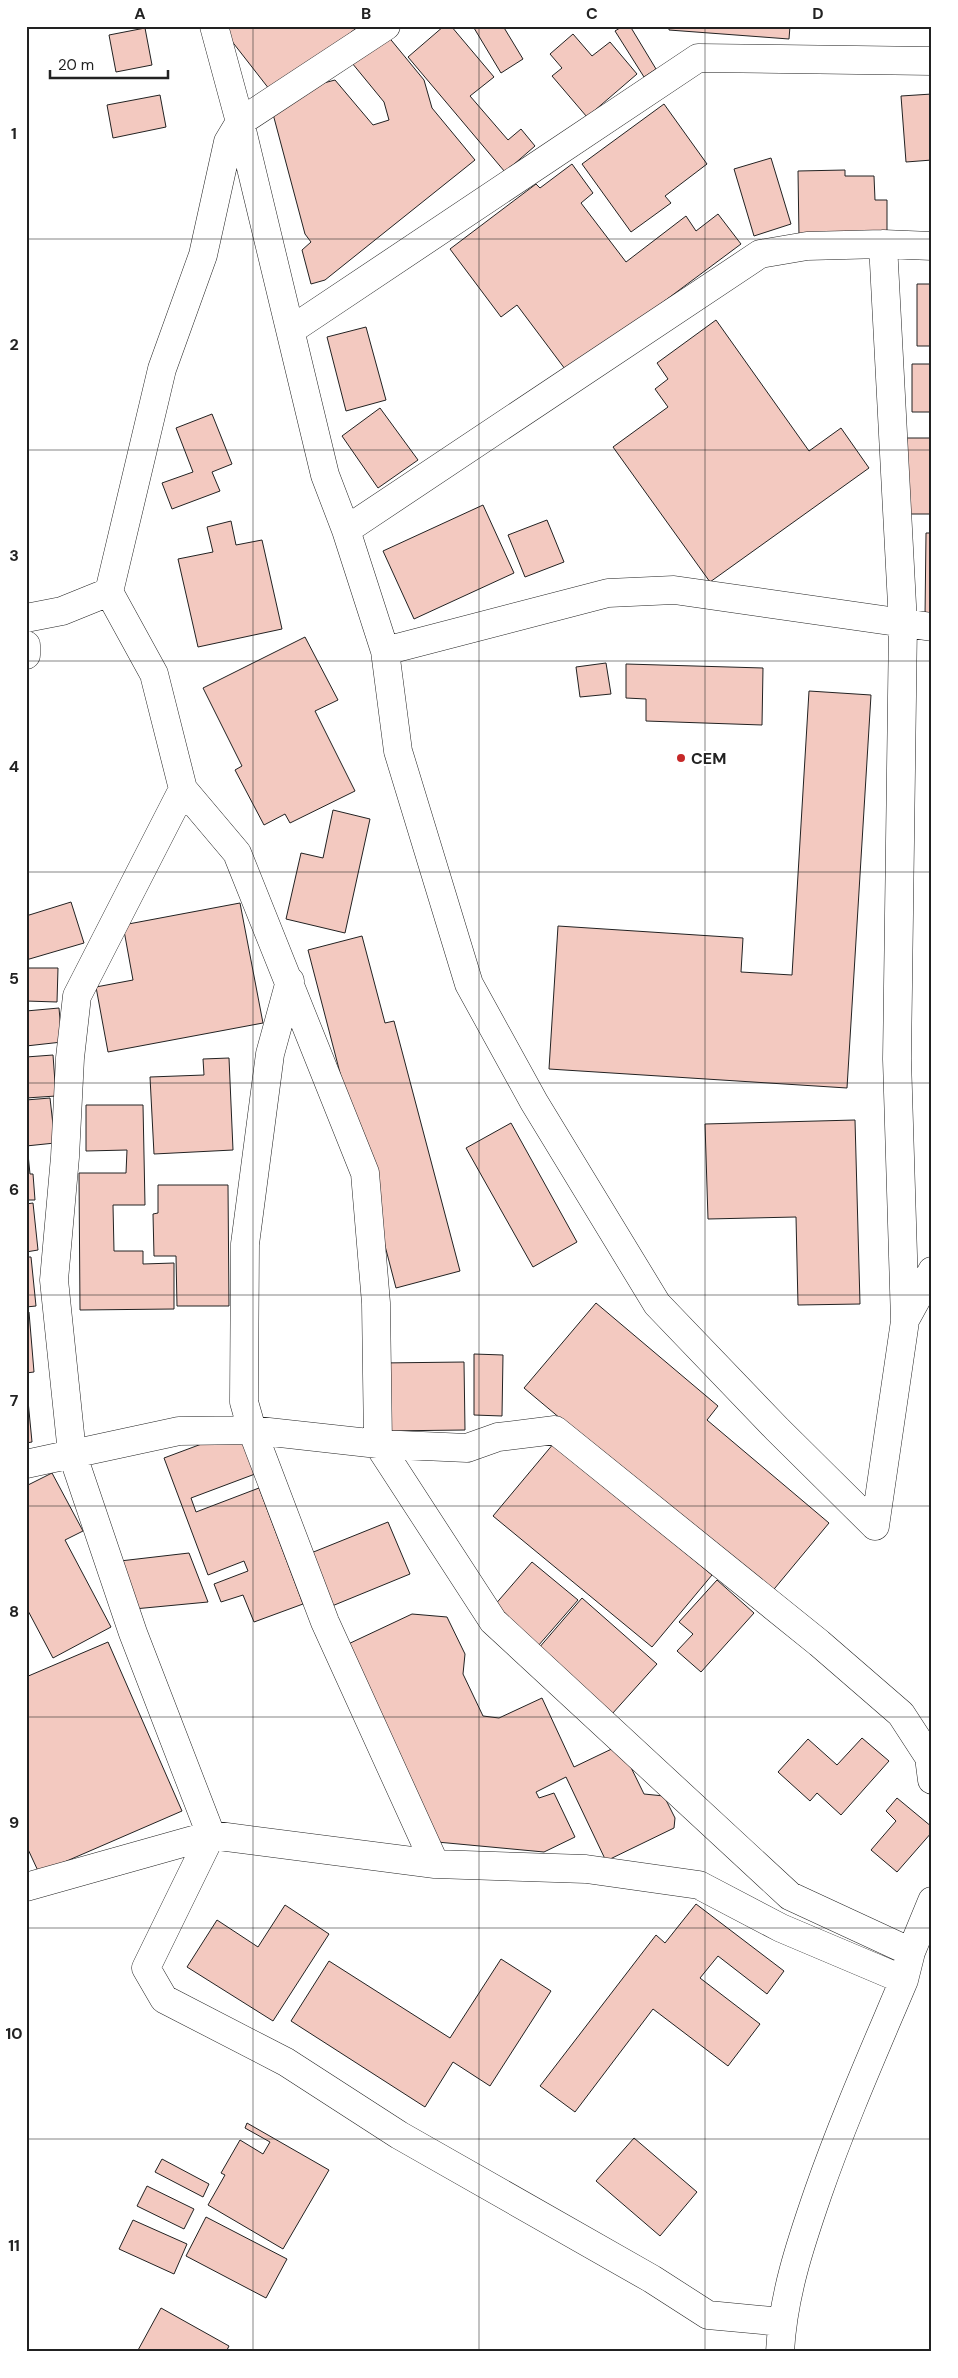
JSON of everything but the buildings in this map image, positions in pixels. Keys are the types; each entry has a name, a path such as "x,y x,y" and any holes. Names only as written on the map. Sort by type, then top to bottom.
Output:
{"street":[{"path":"214,26 240,122 325,475 346,530 384,651 398,751 469,984 534,1102 656,1304 777,1429 875,1526 905,1321 897,1059 903,624 883,244"},
{"path":"386,26 240,122 228,142 203,254 162,369 109,592 154,674 182,789 237,853 365,1173 376,1303 378,1444 493,1621 790,1896 911,1952"},
{"path":"291,330 698,58 932,61"},
{"path":"346,530 760,254 807,246 883,244 932,246"},
{"path":"384,651 608,593 674,590 932,627"},
{"path":"26,618 62,611 109,592"},
{"path":"26,645 26,655"},
{"path":"182,789 78,996 70,1058 54,1280 72,1453 133,1633 211,1835 146,1968 164,1999 286,2062 399,2135 643,2274 708,2315 782,2322"},
{"path":"290,982 270,1054 246,1244 244,1402 252,1430 325,1622 435,1864"},
{"path":"905,1321 932,1270"},
{"path":"26,1464 179,1432 252,1430 378,1444 467,1448 498,1437 555,1430 819,1643 901,1714 929,1757 932,1780"},
{"path":"27,1884 211,1835 435,1864 586,1869 699,1885 780,1928 904,1980"},
{"path":"780,2352 782,2322 797,2253 836,2143 904,1980 911,1952 932,1901"}],"place":[{"name":"CEM","path":"681,758"}]}
